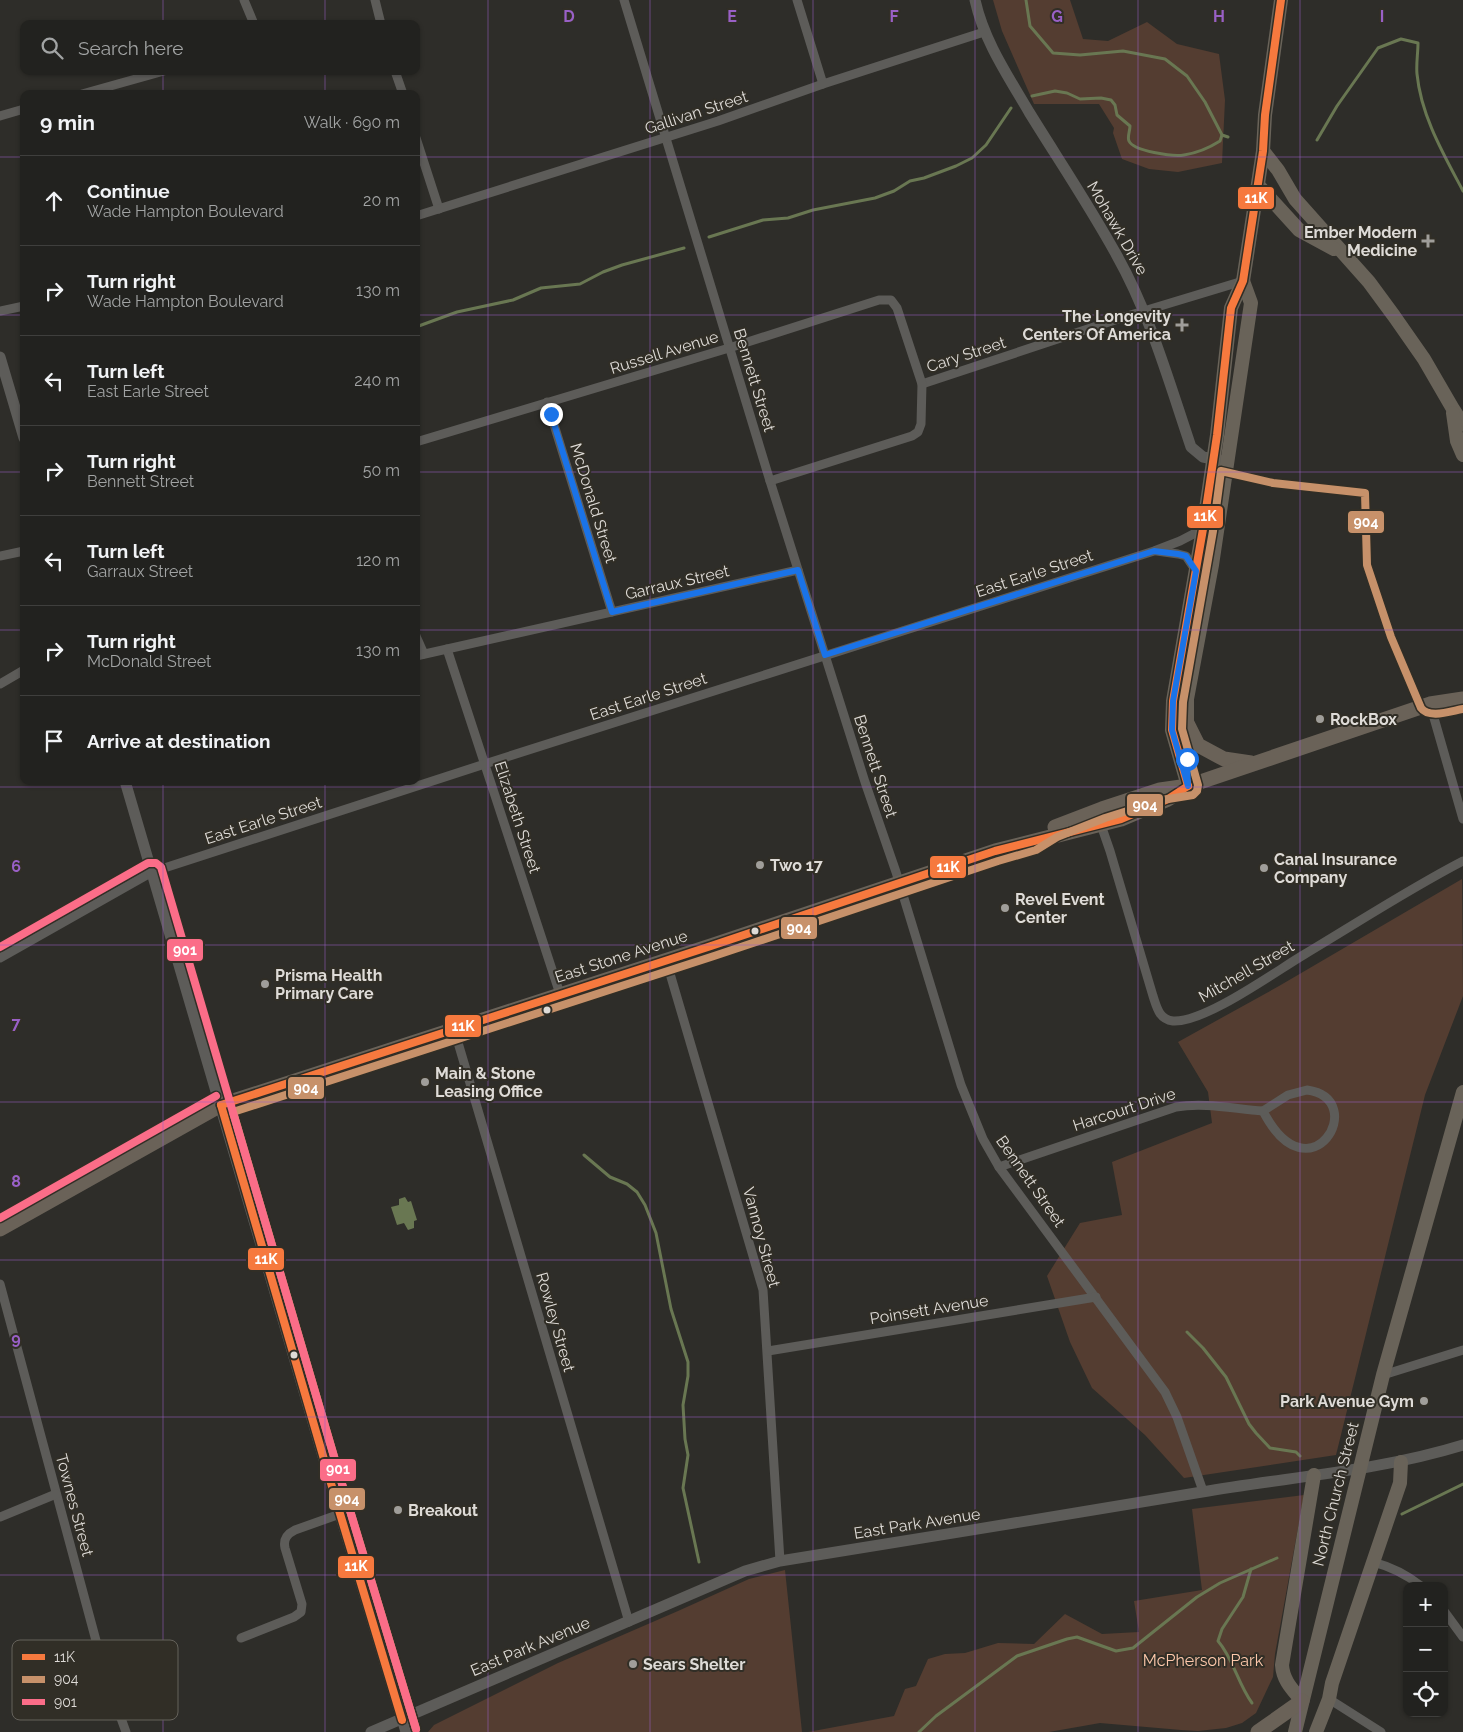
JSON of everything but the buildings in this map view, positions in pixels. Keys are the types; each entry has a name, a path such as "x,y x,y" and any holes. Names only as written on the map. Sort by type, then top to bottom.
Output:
{"highway":[{"name":"East Stone Avenue","path":"1032,840 1053,828 1102,809 1160,790 1188,786 1430,704 1463,699"},
{"path":"1186,720 1198,745 1224,759 1255,763"},
{"name":"East Stone Avenue","path":"0,1229 221,1104 454,1030 995,851 1032,840 1122,819 1168,799 1188,786"},
{"path":"1258,1732 1302,1701"}],"main road":[{"path":"1188,786 1172,730 1173,701 1203,530 1217,436 1231,308 1243,281 1258,185 1263,151 1265,115 1281,0"},
{"path":"1263,151 1278,170 1295,199 1369,282 1424,359 1452,409 1463,424"},
{"path":"1258,185 1299,230 1342,252"},
{"path":"1188,786 1186,720 1190,678 1212,565 1251,303 1243,281"},
{"path":"1452,409 1457,441 1463,455"},
{"name":"North Church Street","path":"1295,1732 1383,1375 1463,1092"},
{"path":"1316,1732 1329,1699 1332,1683 1400,1484 1401,1462"},
{"path":"1302,1701 1288,1685 1282,1671 1282,1665 1314,1475"}],"street":[{"path":"244,0 252,20"},
{"path":"375,0 380,20"},
{"name":"Bennett Street","path":"624,0 770,481 865,782 900,883 961,1084 983,1139 999,1167 1154,1375 1168,1398 1177,1417 1203,1492"},
{"path":"797,0 823,84"},
{"name":"Mohawk Drive","path":"975,0 984,32 1005,72 1110,242 1145,311 1192,447 1203,457 1228,462"},
{"name":"Gallivan Street","path":"420,215 718,121 823,84 984,32"},
{"path":"96,90 150,75"},
{"path":"397,75 401,90"},
{"path":"0,116 20,110"},
{"path":"420,150 439,209"},
{"name":"Cary Street","path":"770,481 912,436 918,432 921,424 922,384 1243,281"},
{"name":"Russell Avenue","path":"420,441 729,348 879,300 891,300 897,308 922,384"},
{"path":"0,311 20,307"},
{"path":"0,356 20,424"},
{"name":"McDonald Street","path":"547,402 612,612"},
{"name":"East Earle Street","path":"420,785 1154,551 1203,530"},
{"name":"East Earle Street","path":"1154,551 1186,556 1196,571"},
{"path":"0,556 20,552"},
{"name":"Garraux Street","path":"420,655 798,570"},
{"name":"Elizabeth Street","path":"446,649 560,994"},
{"path":"0,684 20,672"},
{"path":"1430,704 1463,819"},
{"path":"126,785 340,1514 406,1732"},
{"name":"East Earle Street","path":"0,958 152,872 419,785"},
{"name":"Mitchell Street","path":"1101,825 1153,996 1164,1019 1174,1021 1183,1020 1211,1010 1241,994 1396,899 1463,861"},
{"name":"Vannoy Street","path":"666,960 763,1290 780,1561"},
{"name":"Rowley Street","path":"454,1030 629,1622"},
{"path":"1297,1091 1317,1091 1326,1098 1332,1107 1335,1116 1334,1127 1327,1139 1317,1146 1297,1147 1288,1142 1268,1122 1263,1111 1297,1091"},
{"name":"Harcourt Drive","path":"999,1167 1176,1107 1207,1105 1263,1111"},
{"name":"Townes Street","path":"0,1284 96,1640"},
{"name":"Poinsett Avenue","path":"768,1351 1096,1297"},
{"path":"1383,1375 1463,1350"},
{"name":"East Park Avenue","path":"371,1732 745,1571 780,1561 1203,1492 1401,1462 1463,1445"},
{"path":"0,1517 56,1494"},
{"path":"241,1638 294,1617 301,1612 302,1604 285,1548 285,1540 295,1530 340,1514"},
{"path":"1374,1562 1398,1570 1415,1582"},
{"path":"1448,1616 1463,1637"},
{"path":"1329,1699 1381,1732"},
{"name":"Townes Street","path":"122,1720 126,1732"}],"green space":[{"path":"993,0 1070,0 1083,39 1108,41 1147,22 1177,44 1219,54 1225,100 1222,163 1178,172 1149,169 1122,159 1113,133 1114,128 1099,104 1034,104 1002,31"},
{"path":"1462,879 1463,996 1425,1095 1336,1455 1184,1478 1145,1435 1092,1388 1070,1342 1047,1276 1080,1223 1122,1215 1112,1162 1212,1123 1208,1092 1178,1042 1279,986"},
{"name":"McPherson Park","path":"1304,1495 1275,1654 1273,1677 1256,1713 1242,1723 1226,1728 1198,1731 1100,1723 1049,1732 808,1732 894,1716 905,1689 916,1686 928,1659 945,1654 965,1653 998,1643 1034,1644 1065,1614 1102,1634 1139,1632 1134,1601 1202,1590 1192,1509"},
{"path":"785,1570 802,1732 428,1732 434,1725 558,1663 749,1579"}],"shaded area":[{"path":"405,1197 408,1202 411,1201 417,1220 414,1221 414,1228 408,1230 404,1223 397,1225 391,1207 399,1205 399,1199"}],"waterway":[{"path":"1026,0 1030,26 1053,53 1080,55 1123,51 1165,59 1187,76 1205,102 1222,135 1228,137"},
{"path":"1317,140 1337,106 1378,48 1401,39 1418,43 1417,74 1423,105 1434,135 1463,191"},
{"path":"1032,96 1055,91 1067,93 1080,99 1101,98 1111,100 1115,105 1117,115 1130,126 1128,138 1132,145 1163,154 1184,155 1194,153 1220,141 1222,135"},
{"path":"709,237 763,220 788,218 813,210 875,198 894,191 910,181 956,166 972,158 986,145 1011,108"},
{"path":"420,326 457,312 513,300 541,288 580,284 622,265 684,248"},
{"path":"584,1155 610,1177 627,1184 637,1192 645,1205 656,1233 671,1309 688,1362 688,1376 683,1405 688,1455 683,1488 699,1562"},
{"path":"1187,1332 1203,1348 1226,1377 1249,1424 1256,1433 1270,1448 1296,1452 1300,1456"},
{"path":"1402,1514 1463,1484"},
{"path":"919,1732 936,1716 1017,1656 1077,1637 1116,1651 1133,1648 1197,1597 1220,1583 1277,1558"},
{"path":"1251,1569 1243,1597 1222,1629 1218,1641 1228,1655 1252,1703"}],"transit line":[{"name":"11K","path":"1188,786 1172,730 1173,701 1203,529 1217,435 1231,308 1243,281 1263,151 1265,115 1281,0"},
{"name":"904","path":"416,1729 233,1112 1036,850 1057,837 1105,818 1162,800 1193,795 1197,791 1198,785 1182,729 1183,702 1213,531 1221,471 1273,483 1365,493 1367,565 1391,637 1421,708 1435,714 1463,709"},
{"name":"11K","path":"221,1105 711,946 995,851 1121,819 1168,799 1188,786"},
{"name":"901","path":"0,947 148,863 156,863 161,867 416,1729"},
{"name":"901","path":"0,1218 216,1096"},
{"name":"11K","path":"221,1105 402,1720"}],"place":[{"name":"Ember Modern Medicine","path":"1428,241"},
{"name":"The Longevity Centers Of America","path":"1182,325"},
{"name":"RockBox","path":"1320,719"},
{"name":"Two 17","path":"760,865"},
{"name":"Canal Insurance Company","path":"1264,868"},
{"name":"Revel Event Center","path":"1005,908"},
{"name":"Prisma Health Primary Care","path":"265,984"},
{"name":"Main & Stone Leasing Office","path":"425,1082"},
{"name":"Park Avenue Gym","path":"1424,1401"},
{"name":"Breakout","path":"398,1510"},
{"name":"Sears Shelter","path":"633,1664"}],"route":[{"path":"551,414 612,612 798,570 825,655 1154,551 1186,556 1196,571 1173,701 1172,730 1188,786 1187,759"}]}
